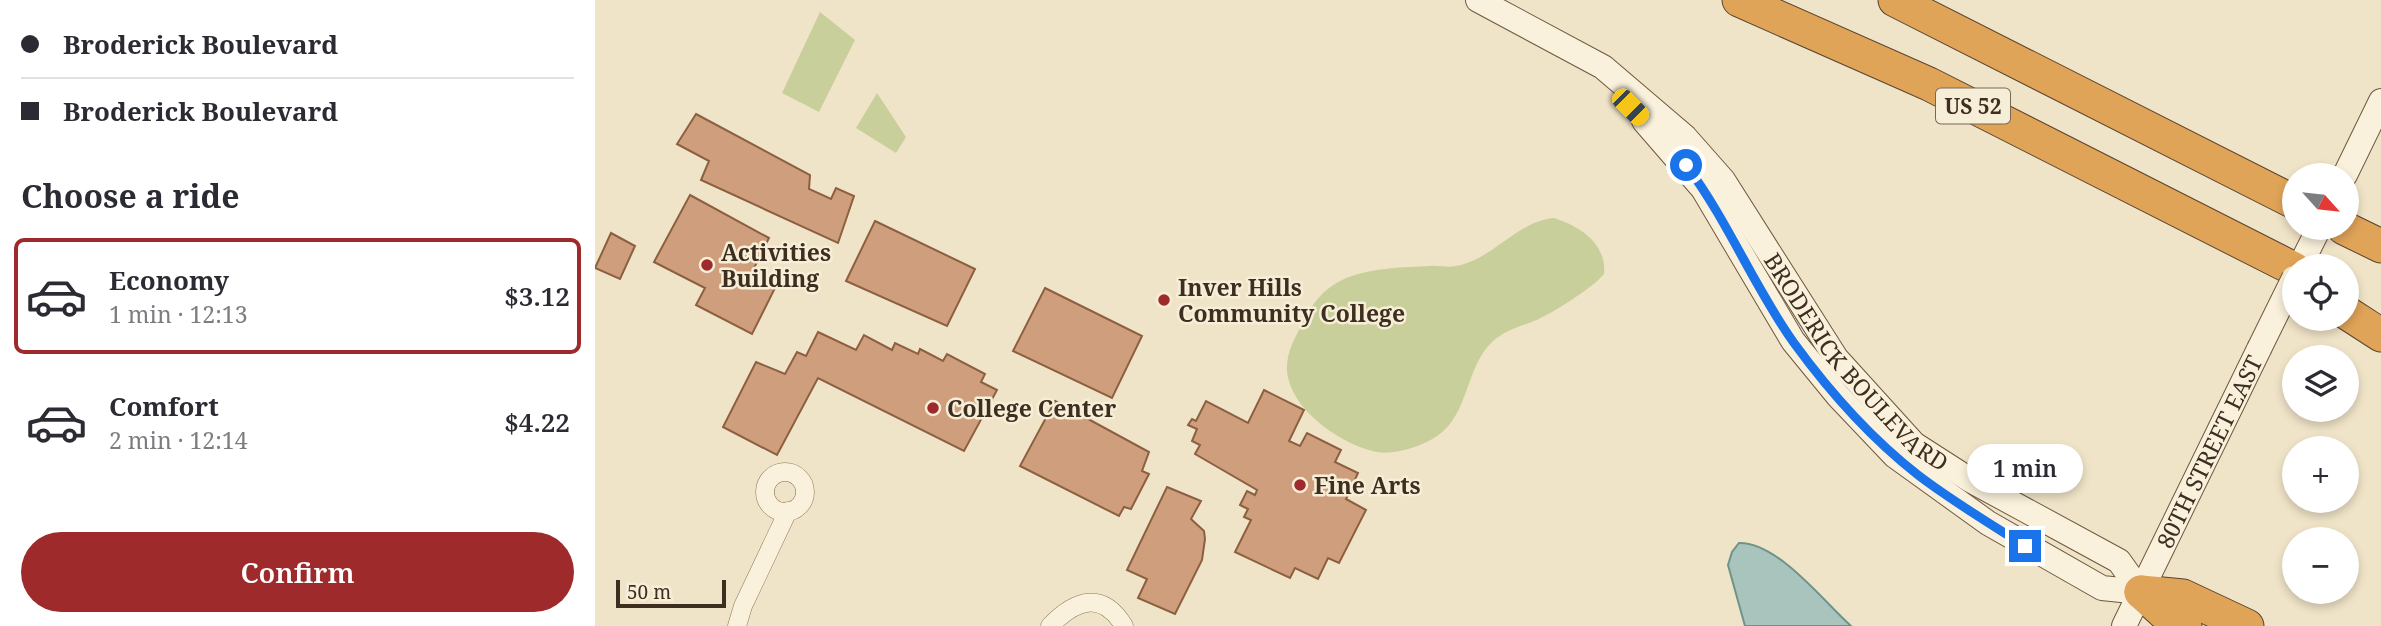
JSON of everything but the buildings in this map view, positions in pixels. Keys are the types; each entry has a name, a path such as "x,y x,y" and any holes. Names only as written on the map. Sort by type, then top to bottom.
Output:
{"highway":[{"name":"US 52","path":"1739,0 1929,84 2282,262"},
{"name":"US 52","path":"1895,0 2282,196"},
{"path":"2229,169 2282,190"},
{"path":"2203,222 2282,271"},
{"path":"2359,222 2381,232"},
{"path":"2359,235 2381,246"},
{"path":"2359,301 2381,313"},
{"path":"2359,321 2381,335"},
{"path":"2141,592 2172,620 2185,626"},
{"path":"2141,592 2183,596 2247,626"}],"street":[{"name":"BRODERICK BOULEVARD","path":"1478,0 1537,29 1586,60 1603,66 1702,155 1730,190 1836,358 1914,444 1970,480 2119,561 2141,592"},
{"path":"2351,163 2381,101"},
{"name":"80TH STREET EAST","path":"2124,626 2282,303"},
{"path":"737,626 743,606 788,511"},
{"path":"1050,626 1067,607 1096,602 1115,612 1124,626"}],"green space":[{"path":"820,12 855,40 819,112 782,93"},
{"path":"877,93 906,137 896,153 856,128"},
{"path":"1554,218 1582,231 1590,238 1601,254 1604,274 1561,307 1507,332 1492,342 1477,365 1455,416 1437,436 1408,449 1377,452 1348,442 1333,433 1297,399 1287,371 1290,351 1311,308 1332,286 1346,278 1377,270 1420,266 1453,267 1470,262 1528,226"}],"water":[{"path":"1739,543 1754,545 1784,562 1851,626 1745,626 1728,565 1732,552"}],"place":[{"name":"Activities Building","path":"707,265"},
{"name":"Inver Hills Community College","path":"1164,300"},
{"name":"College Center","path":"933,408"},
{"name":"Fine Arts","path":"1300,485"}],"route":[{"path":"1686,165 1731,233 1793,341 1837,396 1873,435 1921,477 2025,546"}]}
